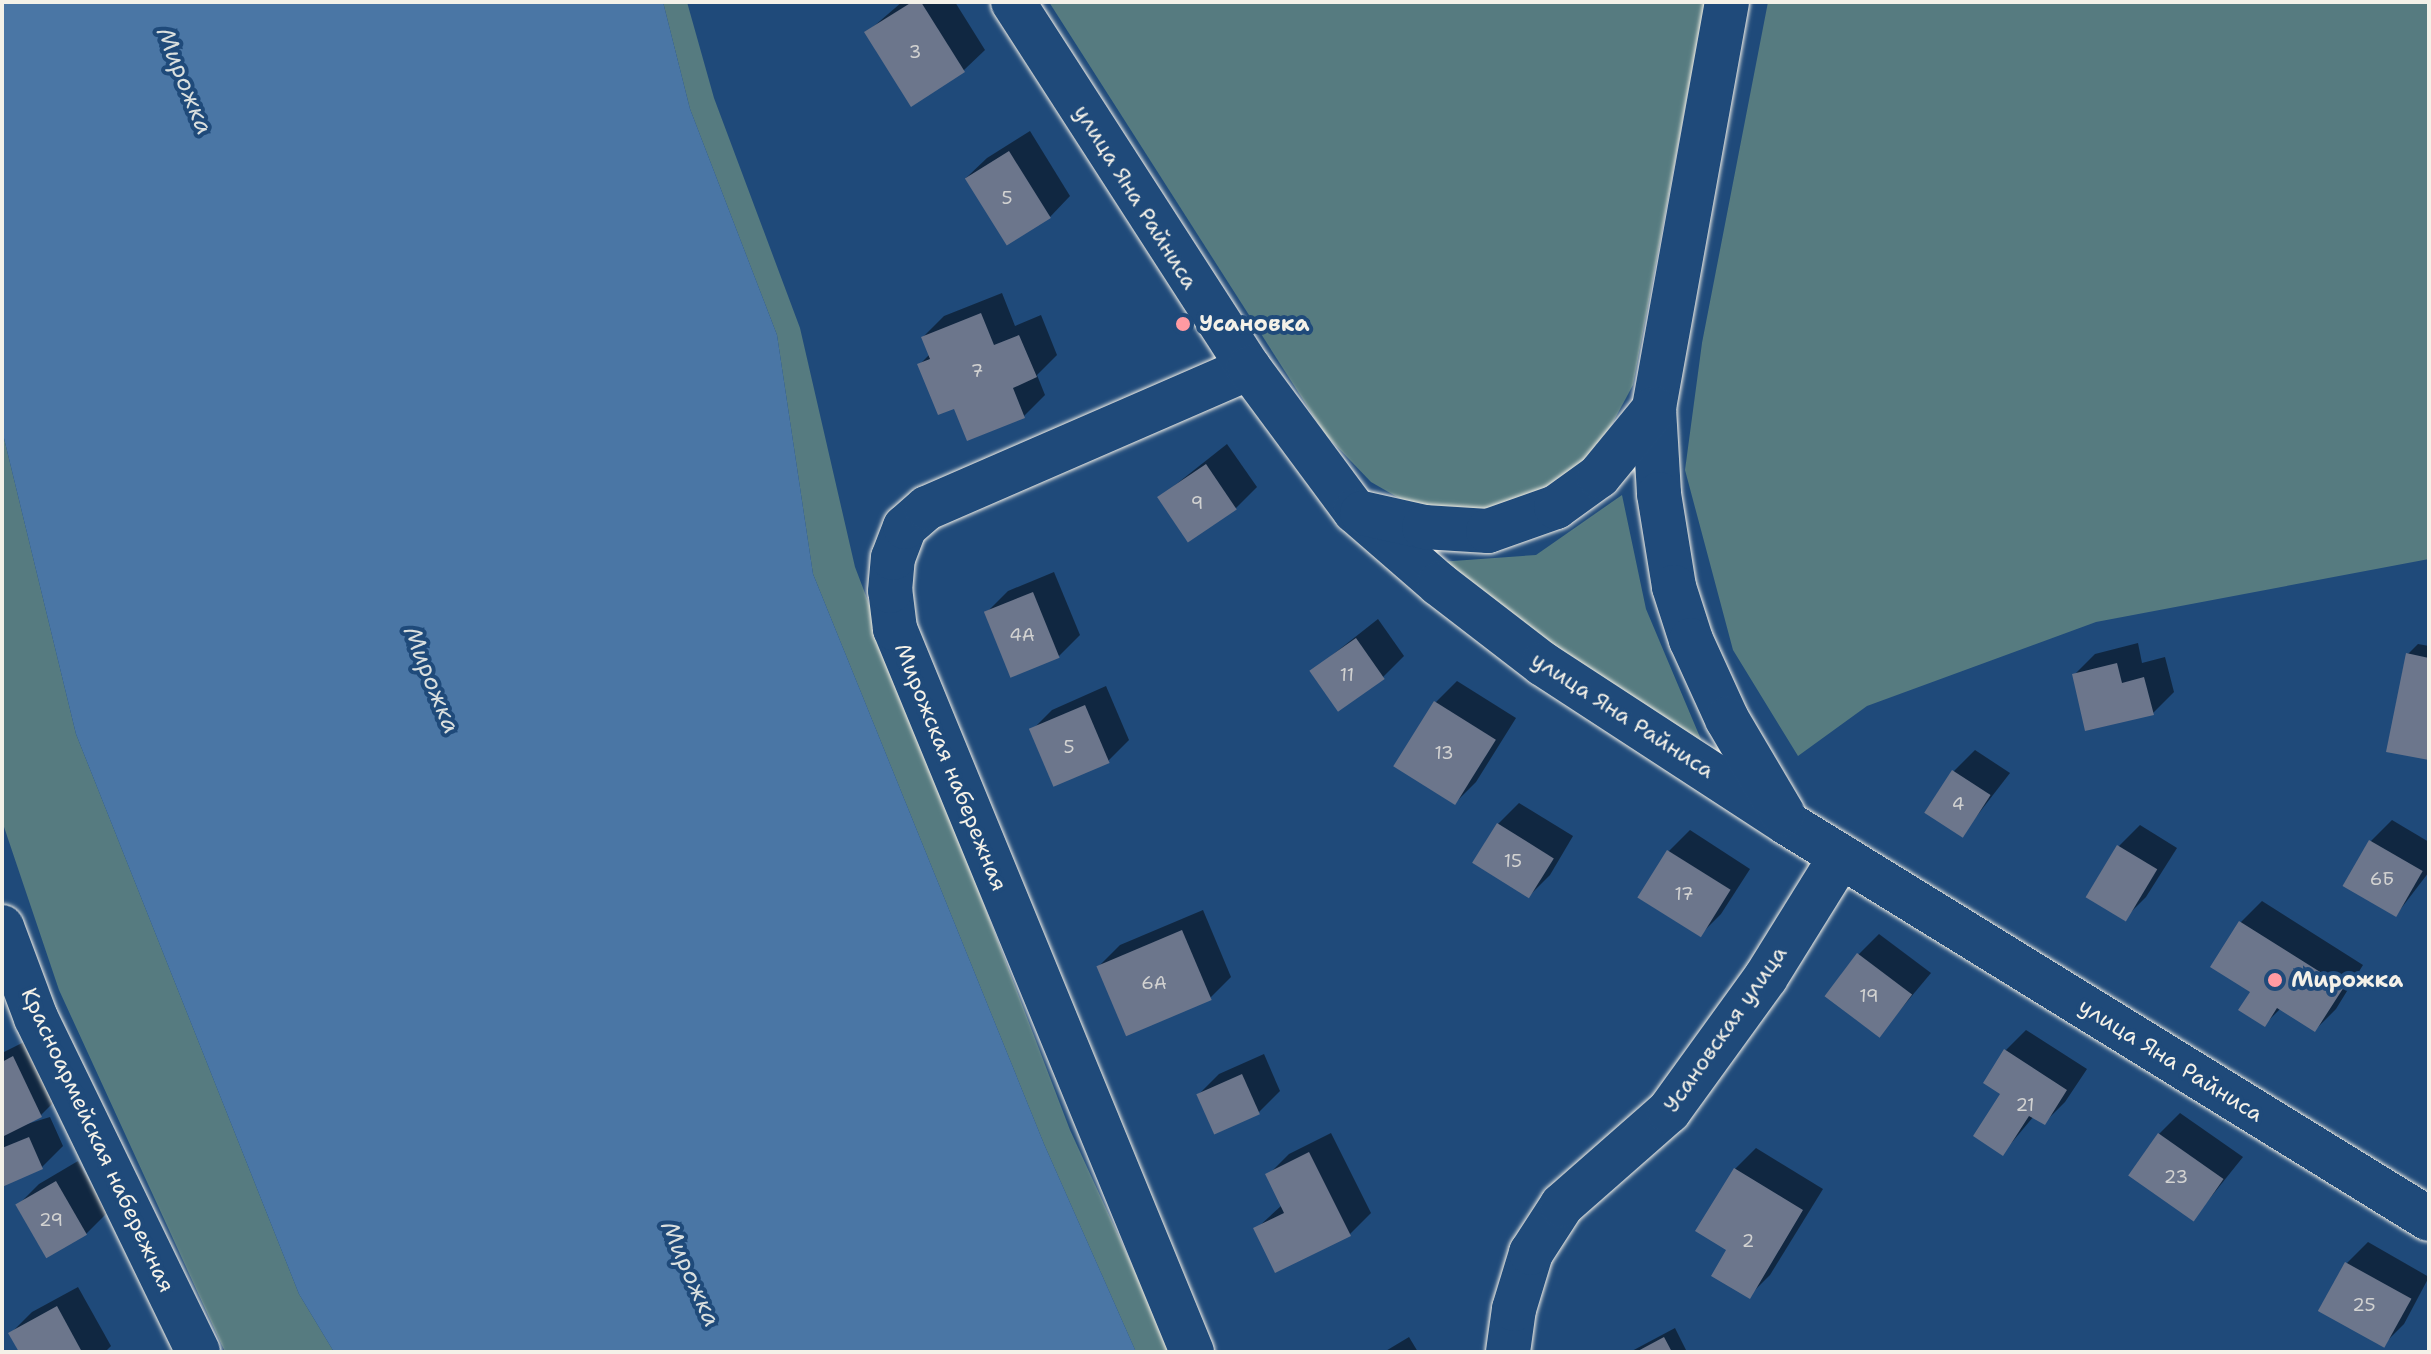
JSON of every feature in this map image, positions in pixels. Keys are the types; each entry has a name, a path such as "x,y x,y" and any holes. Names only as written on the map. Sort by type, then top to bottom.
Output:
{"street":[{"name":"улица Яна Райниса","path":"1013,2 1249,368 1355,511 1543,664 1787,823 2429,1219"},
{"path":"1727,2 1654,409 1661,509 1674,587 1691,640 1727,719 1787,823"},
{"name":"Мирожская набережная","path":"1192,1352 895,629 890,591 893,558 905,527 927,508 1249,368"},
{"path":"1355,511 1424,527 1488,531 1556,507 1599,476 1654,409"},
{"name":"Усановская улица","path":"1508,1352 1514,1309 1531,1253 1562,1205 1669,1111 1766,977 1841,856"},
{"name":"Красноармейская набережная","path":"2,927 36,1018 198,1352"}],"green space":[{"path":"663,2 687,2 714,98 800,328 855,567 1070,1130 1172,1352 1136,1352 1044,1144 813,574 777,335 690,109"},
{"path":"1049,2 1705,2 1633,385 1597,452 1557,485 1502,507 1459,513 1411,505 1371,482 1325,434"},
{"path":"1768,2 2429,2 2429,559 2096,622 1867,706 1798,756 1733,650 1685,470 1702,343"},
{"path":"2,430 76,734 299,1294 334,1352 225,1352 59,990 2,821"},
{"path":"1622,495 1646,609 1705,749 1562,657 1439,562 1536,555"}],"water":[{"path":"2,2 663,2 690,109 777,335 813,574 1044,1144 1136,1352 334,1352 299,1294 76,734 2,430"}],"building":[{"path":"912,2 921,2 965,72 911,107 864,32"},
{"path":"1009,151 1051,218 1007,246 965,179"},
{"path":"981,313 994,345 1019,335 1037,377 1013,388 1025,418 967,441 954,409 938,415 917,364 930,359 921,337"},
{"path":"1206,464 1237,510 1188,543 1157,497"},
{"path":"1033,592 1060,658 1010,678 984,612"},
{"path":"1356,638 1385,679 1338,712 1309,671"},
{"path":"2406,653 2429,658 2429,760 2386,752"},
{"path":"2117,663 2122,683 2144,677 2154,715 2085,731 2072,674"},
{"path":"1434,701 1496,740 1455,805 1393,766"},
{"path":"1085,705 1110,763 1053,787 1029,729"},
{"path":"1952,770 1991,795 1963,838 1924,813"},
{"path":"1497,823 1554,859 1529,898 1472,863"},
{"path":"2369,840 2423,871 2396,917 2342,886"},
{"path":"2117,845 2157,869 2126,921 2086,897"},
{"path":"1667,850 1731,890 1701,937 1637,897"},
{"path":"2239,921 2344,987 2315,1032 2277,1008 2265,1027 2238,1010 2250,992 2210,967"},
{"path":"1182,930 1212,1000 1126,1036 1096,966"},
{"path":"1857,953 1912,995 1880,1038 1825,996"},
{"path":"2004,1049 2067,1090 2045,1125 2029,1116 2003,1156 1973,1136 2000,1094 1983,1083"},
{"path":"13,1056 42,1117 2,1137 2,1062"},
{"path":"1242,1074 1260,1114 1214,1135 1196,1094"},
{"path":"2158,1133 2224,1179 2194,1221 2128,1176"},
{"path":"29,1137 43,1169 2,1187 2,1148"},
{"path":"1309,1152 1351,1236 1275,1273 1253,1228 1284,1213 1265,1174"},
{"path":"1734,1168 1803,1210 1750,1299 1711,1276 1726,1250 1695,1231"},
{"path":"56,1181 87,1235 46,1258 15,1204"},
{"path":"2345,1262 2411,1299 2384,1348 2318,1311"},
{"path":"57,1306 82,1352 19,1352 8,1333"},
{"path":"1664,1337 1672,1352 1636,1352"}],"place":[{"name":"Усановка","path":"1183,324"},
{"name":"Мирожка","path":"2275,980"}]}
